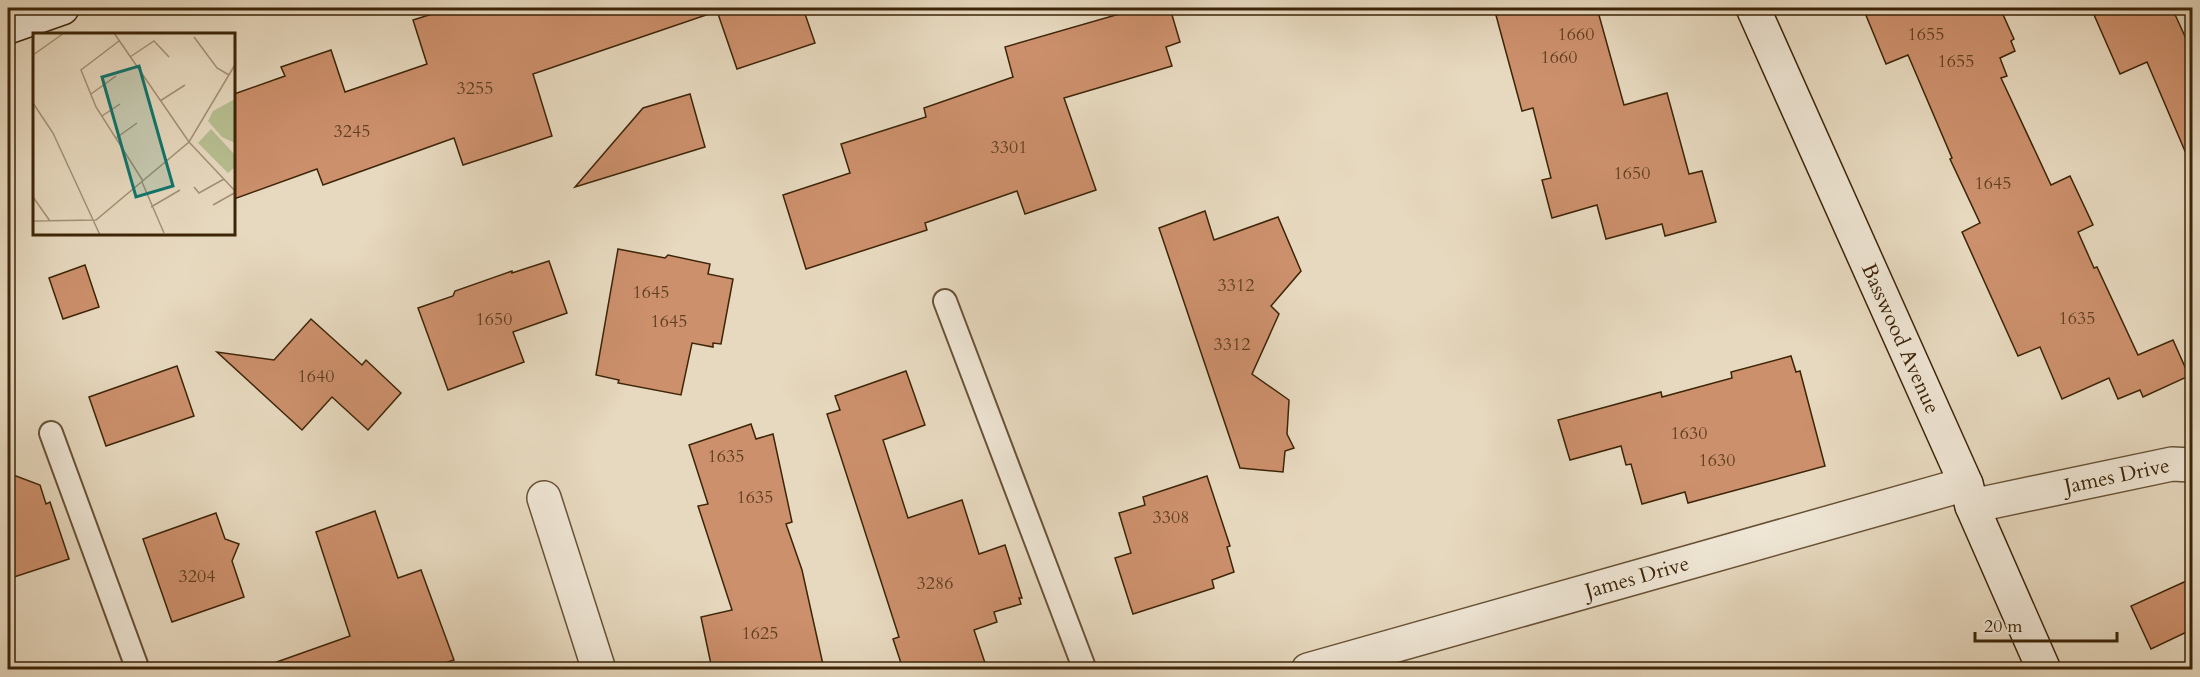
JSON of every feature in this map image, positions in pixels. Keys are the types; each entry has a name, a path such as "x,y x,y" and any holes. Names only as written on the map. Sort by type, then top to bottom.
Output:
{"street":[{"path":"8,27 62,8"},
{"name":"Basswood Avenue","path":"1753,8 2044,669"},
{"name":"James Drive","path":"1308,669 1969,495 2172,464 2193,465"},
{"path":"544,498 599,669"}],"lane":[{"path":"945,301 1085,669"},
{"path":"51,433 138,669"}],"building":[{"path":"451,8 707,8 709,14 533,74 552,136 463,165 454,138 323,185 317,169 236,198 236,93 285,76 281,67 331,50 345,92 427,64 413,20"},
{"path":"716,8 803,8 815,43 737,69"},
{"path":"1140,8 1170,8 1180,42 1166,47 1172,66 1064,98 1096,190 1025,214 1017,191 925,223 927,230 806,269 783,195 850,173 841,144 926,117 924,108 1013,77 1005,47"},
{"path":"1494,8 1597,8 1624,105 1667,93 1689,174 1702,171 1716,222 1665,236 1662,224 1606,239 1597,205 1552,218 1542,180 1551,178 1533,108 1522,111"},
{"path":"1863,8 2000,8 2014,39 2011,41 2015,51 2000,58 2007,76 2001,78 2051,185 2070,176 2093,225 2078,232 2138,355 2173,340 2189,376 2143,397 2140,390 2118,399 2109,378 2062,399 2040,347 2018,356 1962,232 1980,223 1950,159 1952,158 1908,55 1886,64"},
{"path":"2091,8 2172,8 2193,54 2193,170 2147,62 2120,74"},
{"path":"690,94 705,147 575,187 643,108"},
{"path":"1205,211 1214,240 1278,217 1301,271 1271,306 1279,314 1252,374 1289,400 1287,434 1294,448 1285,451 1283,472 1240,468 1159,228"},
{"path":"618,249 665,258 668,255 710,264 708,274 733,279 721,344 713,343 713,347 692,343 681,395 618,383 619,380 596,375"},
{"path":"549,261 567,313 513,332 524,362 448,390 418,308 453,296 455,291"},
{"path":"85,265 99,307 63,319 49,278"},
{"path":"311,319 362,365 366,360 401,393 368,430 332,397 302,430 217,352 274,360"},
{"path":"1791,356 1796,372 1800,371 1825,466 1688,503 1685,492 1642,504 1631,464 1626,465 1621,446 1570,460 1558,420 1661,392 1662,397 1732,378 1731,372"},
{"path":"177,366 194,416 106,446 89,397"},
{"path":"906,371 925,425 883,440 908,518 962,500 979,554 1005,545 1022,598 1019,598 1021,604 994,612 997,622 974,630 987,669 903,669 893,639 899,637 827,414 840,410 835,396"},
{"path":"751,424 756,439 773,434 792,522 786,524 802,570 824,669 712,669 701,617 732,610 698,506 708,504 689,445"},
{"path":"8,473 40,485 46,504 50,502 69,559 8,579"},
{"path":"1207,476 1230,546 1227,547 1234,572 1212,580 1214,588 1133,614 1115,558 1131,553 1119,513 1145,505 1143,497"},
{"path":"375,511 398,578 421,570 454,660 426,669 272,669 271,664 350,636 316,532"},
{"path":"216,513 225,539 239,544 232,561 244,597 172,622 143,539"},
{"path":"2193,578 2193,629 2151,649 2131,606"}]}
